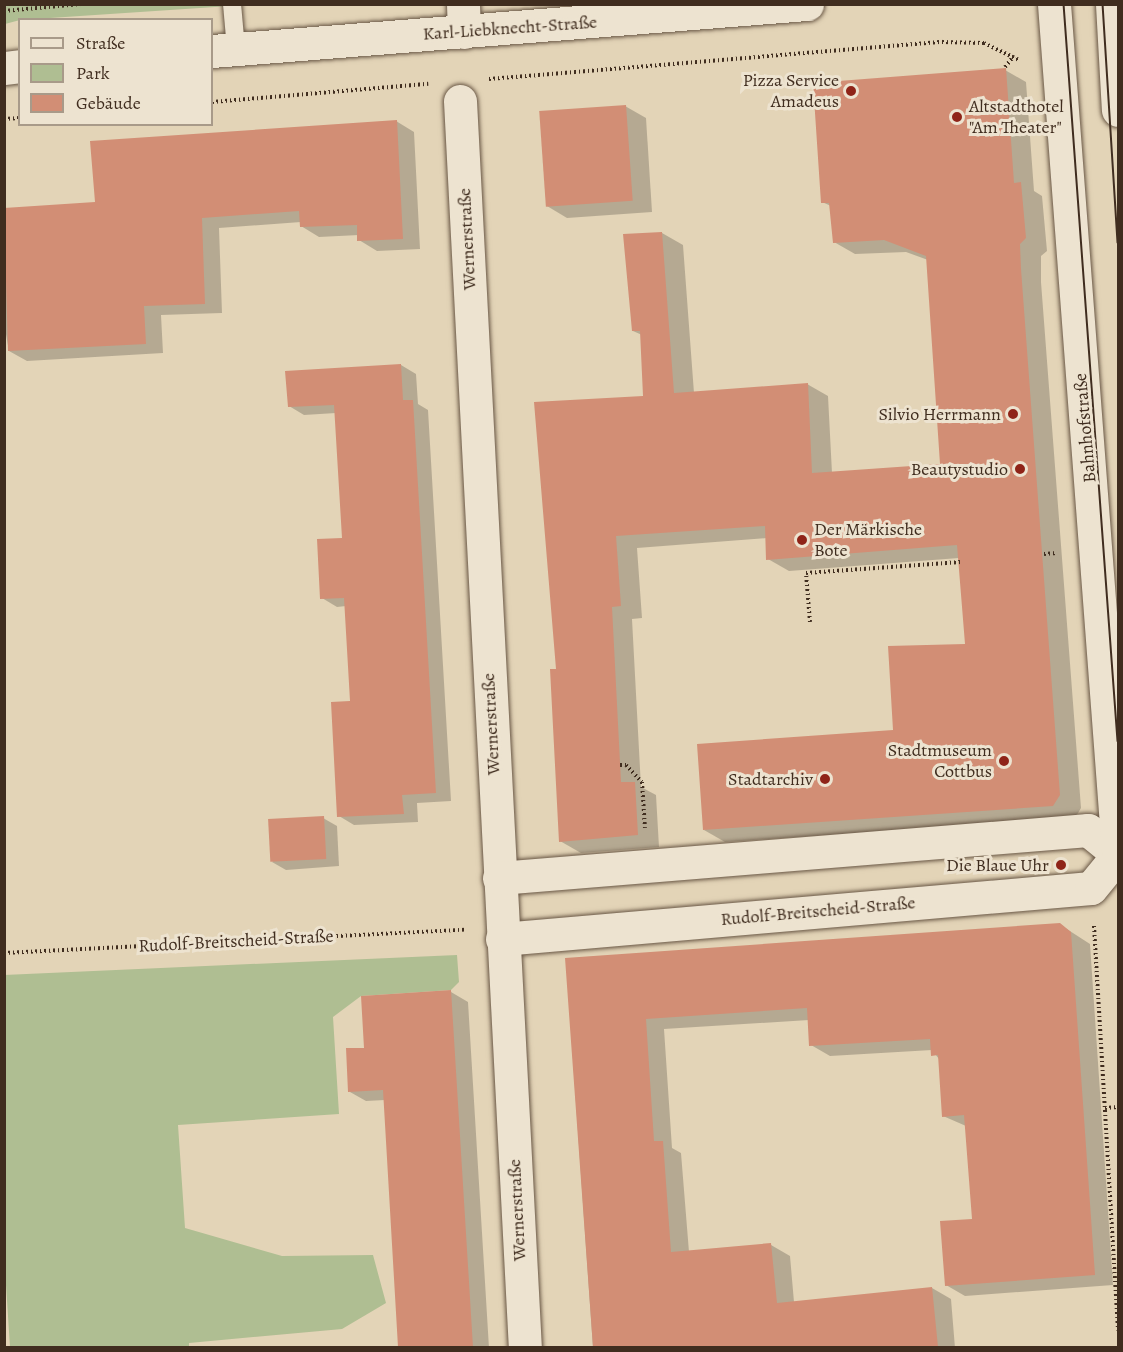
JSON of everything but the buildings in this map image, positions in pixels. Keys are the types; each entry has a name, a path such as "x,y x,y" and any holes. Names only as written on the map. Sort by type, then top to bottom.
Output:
{"street":[{"name":"Karl-Liebknecht-Straße","path":"224,50 464,18 807,4"},
{"name":"Bahnhofstraße","path":"1054,4 1119,854"},
{"path":"1112,4 1119,110"},
{"name":"Wernerstraße","path":"472,90 498,878 525,1347"},
{"path":"498,878 1088,830 1119,854 1091,888"},
{"name":"Rudolf-Breitscheid-Straße","path":"502,939 1091,888"}],"lane":[{"path":"224,50 232,4"}],"path":[{"path":"14,4 14,10"},
{"path":"4,11 81,4"},
{"path":"472,90 942,42 984,43 1009,53"},
{"path":"1005,68 1014,56"},
{"path":"213,102 432,84"},
{"path":"810,622 806,573 961,562"},
{"path":"620,765 626,765 642,782 645,835"},
{"path":"1091,888 1119,1330"},
{"name":"Rudolf-Breitscheid-Straße","path":"4,953 468,930"},
{"path":"1105,1108 1119,1107"}],"green space":[{"path":"5,5 245,5 50,18 18,18 18,21 5,24"},
{"path":"457,955 459,982 451,990 361,996 333,1017 339,1114 178,1125 185,1228 282,1256 373,1255 386,1303 342,1329 189,1343 189,1347 10,1347 4,1254 4,975"}],"tram line":[{"path":"1064,4 1118,741"},
{"path":"1103,4 1118,243"}],"place":[{"name":"Pizza Service Amadeus","path":"851,91"},
{"name":"Altstadthotel \"Am Theater\"","path":"957,117"},
{"name":"Silvio Herrmann","path":"1013,414"},
{"name":"Beautystudio","path":"1020,469"},
{"name":"Der Märkische Bote","path":"802,540"},
{"name":"Stadtmuseum Cottbus","path":"1004,761"},
{"name":"Stadtarchiv","path":"825,779"},
{"name":"Die Blaue Uhr","path":"1061,865"}]}
